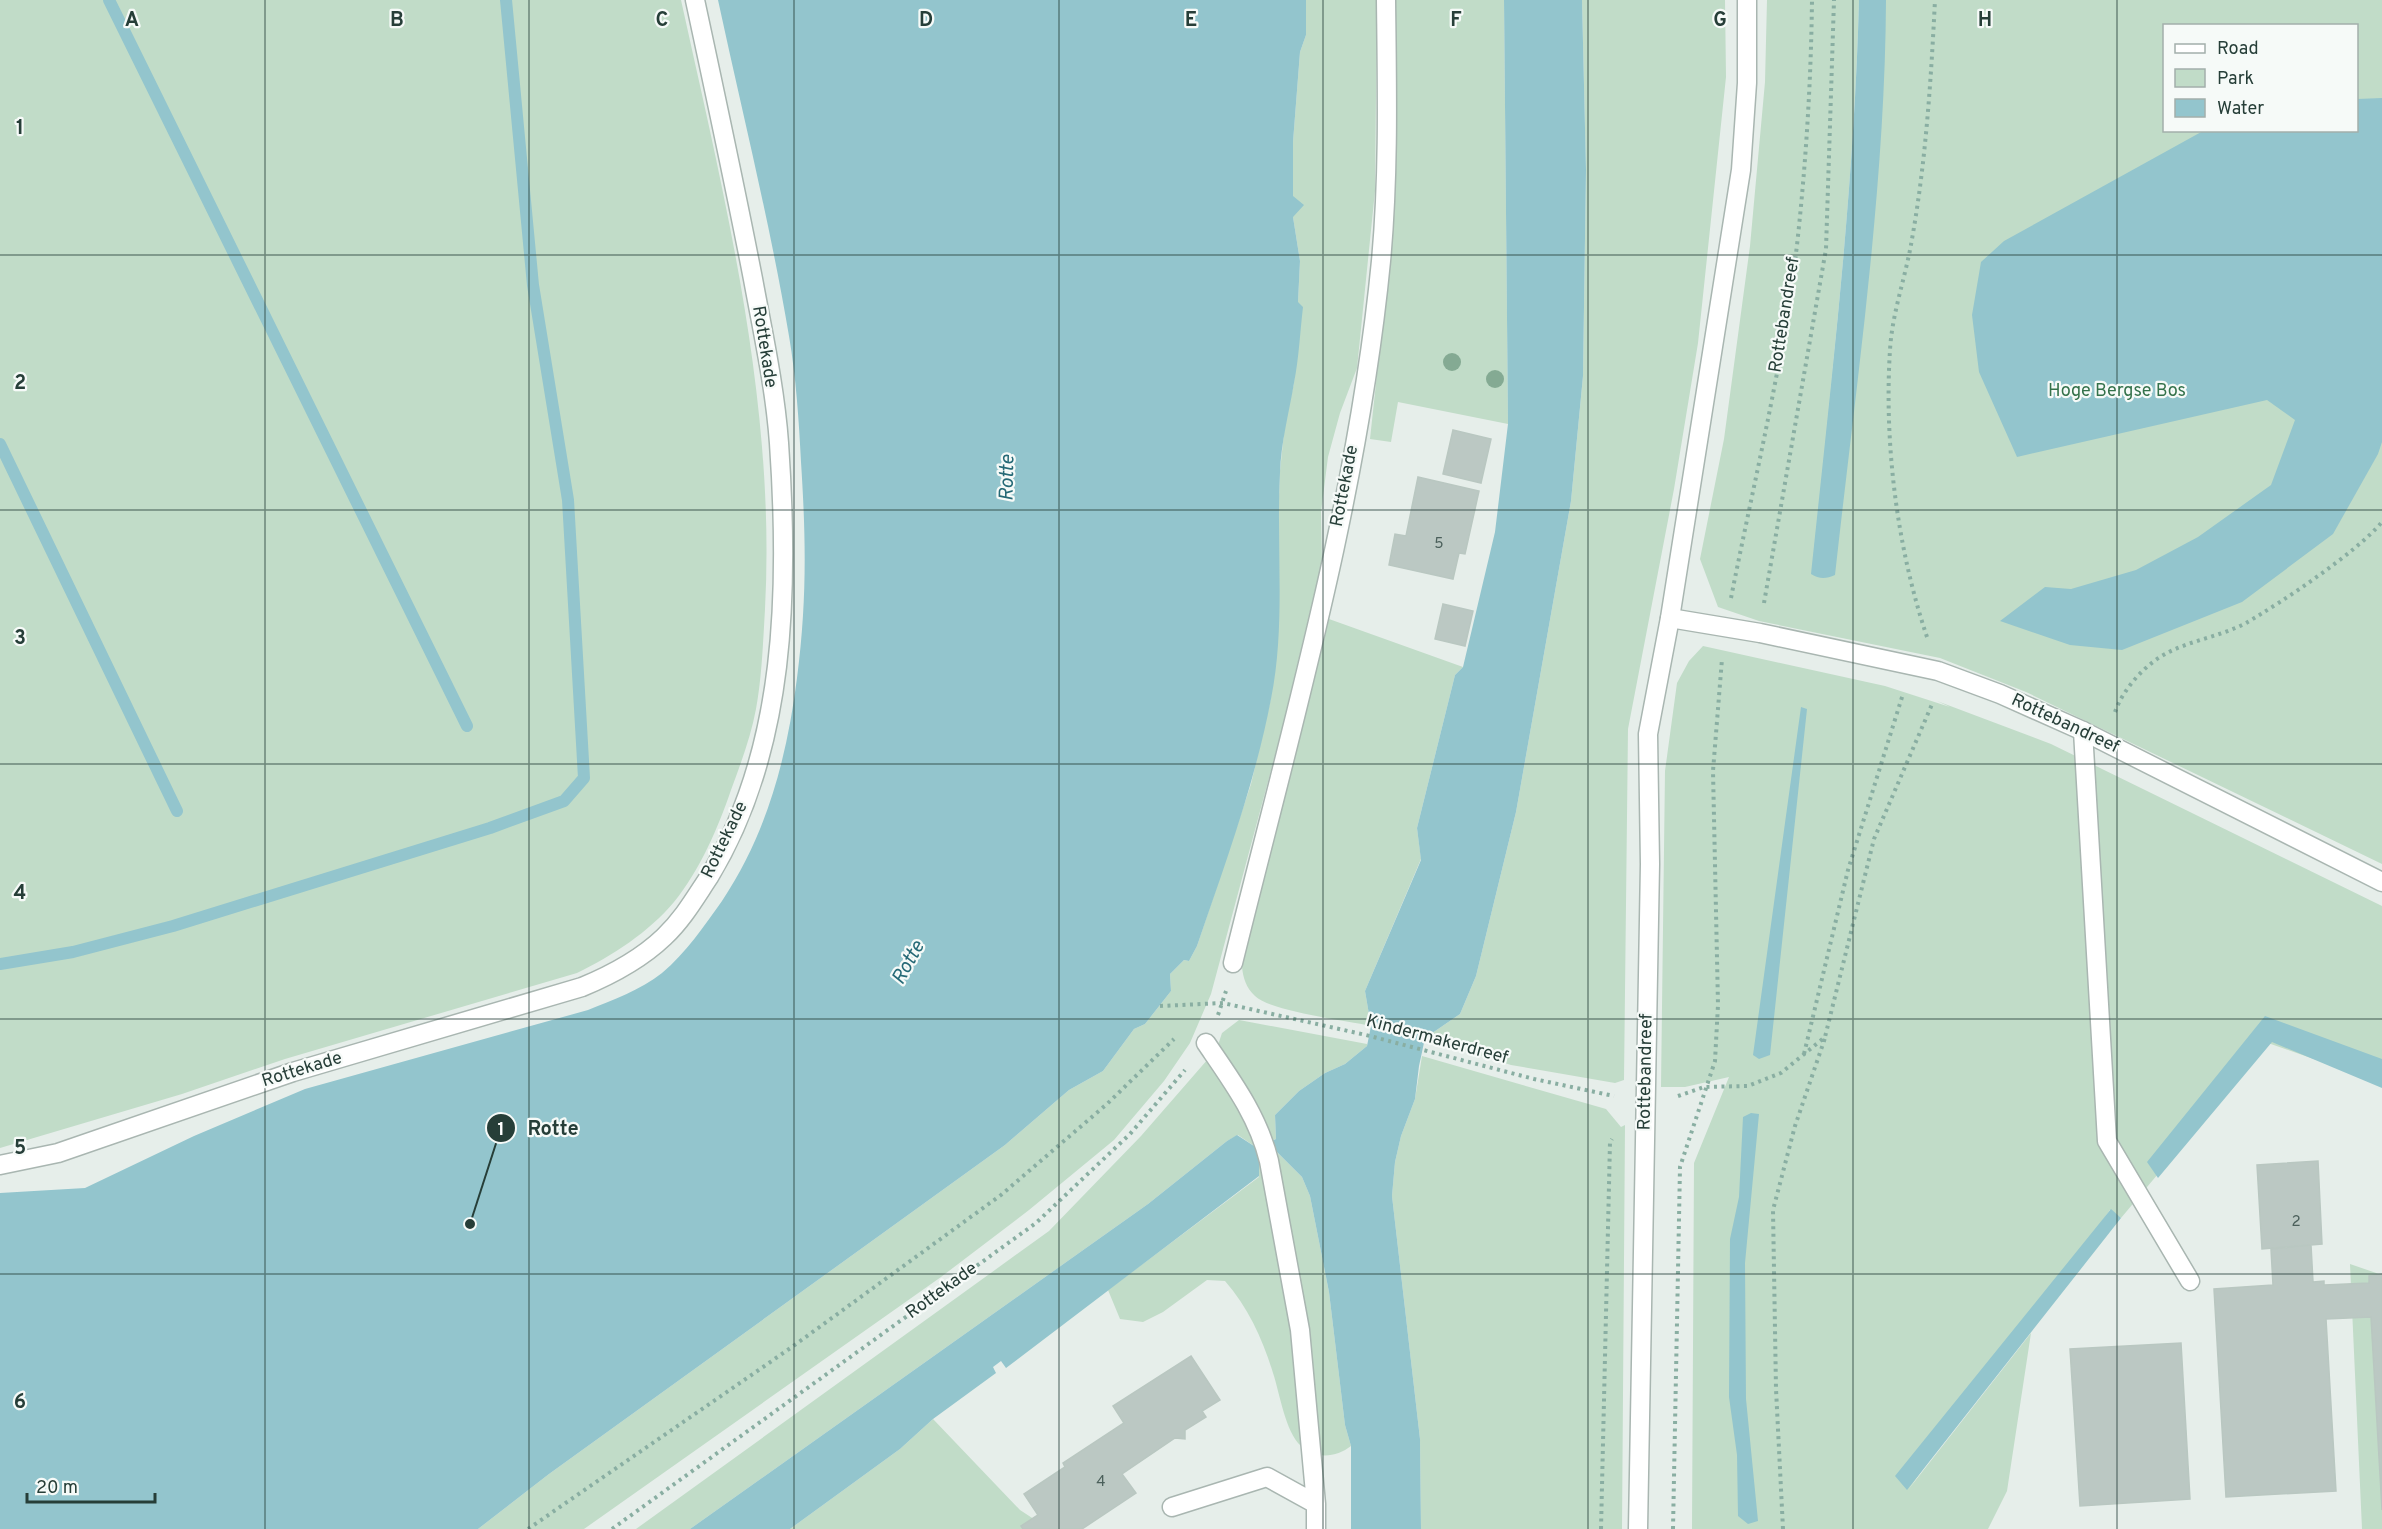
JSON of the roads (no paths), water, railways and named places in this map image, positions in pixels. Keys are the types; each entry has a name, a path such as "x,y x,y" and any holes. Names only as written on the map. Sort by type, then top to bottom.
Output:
{"street":[{"name":"Rottekade","path":"0,1166 58,1153 293,1072 582,987 608,976 662,939 682,919 724,852 739,820 759,759 780,652 782,554 779,442 765,346 733,174 695,0"},
{"name":"Rottekade","path":"1233,963 1312,641 1341,508 1367,368 1381,260 1387,149 1386,0"},
{"name":"Rottebandreef","path":"1638,1529 1650,864 1648,734 1670,618 1741,170 1747,83 1747,0"},
{"name":"Rottebandreef","path":"1670,618 1726,626 1938,671 2000,694 2083,731 2382,882"},
{"path":"2083,731 2107,1141 2190,1281"},
{"path":"1206,1043 1249,1106 1264,1140 1269,1161 1300,1330 1316,1504 1316,1529"},
{"path":"1172,1507 1267,1477 1316,1504"}],"water":[{"path":"718,0 1306,0 1306,35 1300,52 1293,142 1293,196 1304,205 1293,217 1300,261 1298,302 1303,307 1297,364 1281,461 1276,671 1257,762 1197,946 1189,961 1184,960 1170,974 1171,991 1145,1024 1134,1029 1103,1071 1069,1090 1005,1145 549,1474 478,1529 0,1529 0,1193 85,1188 194,1136 305,1089 588,1010 626,994 662,973 687,948 722,901 751,849 773,794 793,708 803,623 804,517 797,399 789,336 765,210"},
{"path":"1504,0 1582,0 1586,170 1583,376 1571,501 1516,812 1476,976 1460,1014 1425,1038 1415,1099 1401,1136 1395,1162 1392,1196 1420,1439 1421,1529 1351,1529 1351,1446 1345,1425 1329,1292 1310,1196 1302,1177 1276,1151 1259,1162 1259,1176 1006,1368 1001,1361 993,1367 996,1373 933,1419 900,1449 790,1529 690,1529 1148,1204 1227,1141 1237,1135 1257,1148 1276,1139 1275,1115 1299,1091 1325,1073 1345,1064 1367,1046 1371,1026 1365,991 1421,860 1417,828 1455,675 1463,667 1495,532 1508,424"},
{"path":"1859,0 1886,0 1881,144 1868,288 1835,575 1823,578 1811,574 1847,216"},
{"path":"2382,98 2382,442 2378,454 2333,534 2242,602 2122,650 2070,645 2000,621 2045,587 2071,589 2136,570 2198,537 2271,485 2295,420 2267,400 2017,457 1979,372 1972,315 1981,262 2004,241 2201,132 2358,132 2358,99"},
{"path":"1801,707 1807,709 1770,1055 1759,1059 1753,1055"},
{"path":"2265,1016 2382,1059 2382,1088 2272,1042 2158,1178 2147,1162"},
{"path":"1751,1113 1759,1114 1745,1263 1746,1399 1758,1521 1748,1524 1738,1516 1737,1455 1729,1397 1730,1239 1739,1197 1743,1117"},
{"path":"2111,1209 2121,1218 1907,1490 1895,1476"}],"waterway":[{"path":"109,0 467,726"},
{"path":"0,964 73,952 173,926 490,828 564,801 584,778 568,500 533,285 506,0"},
{"path":"0,444 177,811"}],"place":[{"name":"Rotte","path":"470,1224"}],"park label":[{"name":"Hoge Bergse Bos","path":"2117,391"}]}
